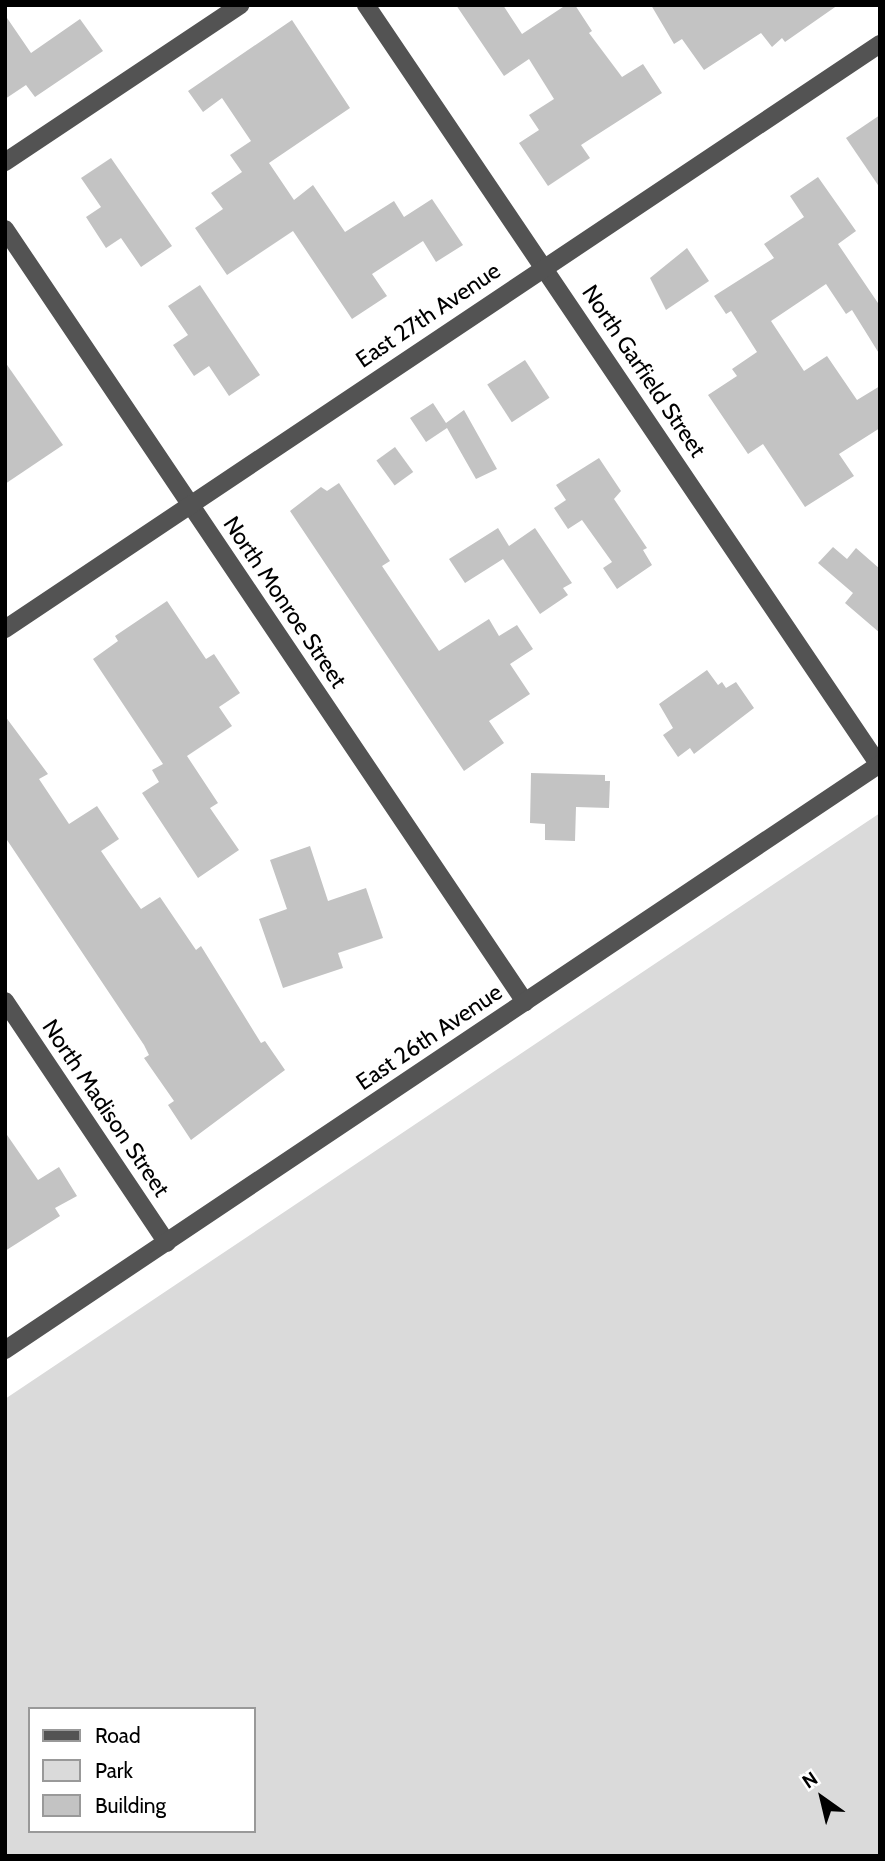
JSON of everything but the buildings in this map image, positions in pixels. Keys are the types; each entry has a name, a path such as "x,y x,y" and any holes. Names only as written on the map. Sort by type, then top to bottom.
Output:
{"street":[{"path":"5,162 240,5"},
{"name":"North Garfield Street","path":"366,5 880,764"},
{"name":"East 27th Avenue","path":"5,629 880,44"},
{"name":"North Monroe Street","path":"5,229 525,1002"},
{"name":"East 26th Avenue","path":"5,1350 880,764"},
{"name":"North Madison Street","path":"5,1001 167,1242"}],"green space":[{"path":"880,813 880,1856 5,1856 5,1399"}]}
